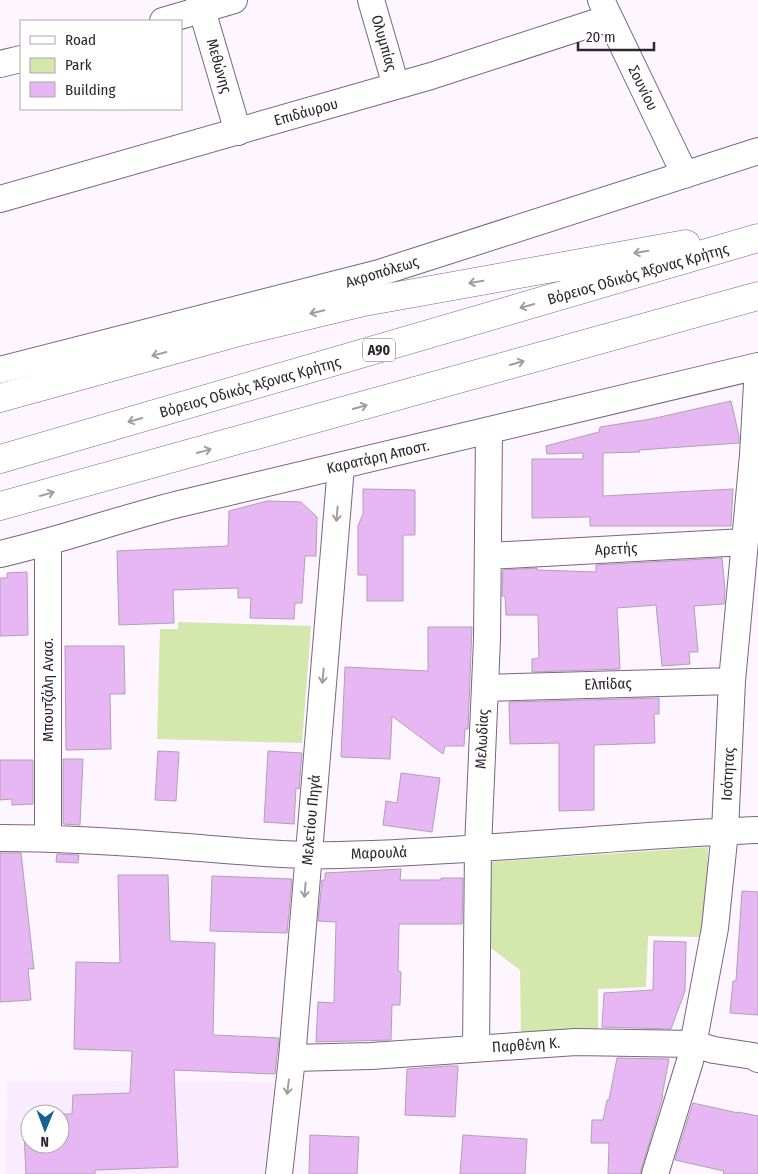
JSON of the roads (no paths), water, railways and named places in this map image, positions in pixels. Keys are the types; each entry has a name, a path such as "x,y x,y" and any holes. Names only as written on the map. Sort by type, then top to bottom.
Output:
{"highway":[{"path":"0,398 235,333 364,302 635,253 758,234"},
{"name":"Βόρειος Οδικός Άξονας Κρήτης","path":"0,459 758,238"},
{"path":"0,507 758,296"}],"street":[{"path":"166,20 201,5 234,0"},
{"name":"Ολυμπίας","path":"371,0 396,86"},
{"name":"Μεθώνης","path":"201,5 238,132"},
{"name":"Επιδάυρου","path":"0,199 465,66 605,9"},
{"name":"Σουνίου","path":"605,9 685,175"},
{"path":"0,64 20,59"},
{"name":"Ακροπόλεως","path":"0,370 348,282 758,150"},
{"name":"Καρατάρη Αποστ.","path":"0,554 48,543 130,516 758,366"},
{"name":"Ισότητας","path":"655,1174 690,1061 713,936 725,831 732,681 753,455 758,366"},
{"name":"Μελωδίας","path":"476,1048 478,848 489,556 489,431"},
{"name":"Μελετίου Πηγά","path":"279,1174 292,1058 342,466"},
{"name":"Αρετής","path":"489,556 744,542"},
{"name":"Μπουτζάλη Ανασ.","path":"48,543 48,838"},
{"name":"Ελπίδας","path":"485,688 732,681"},
{"name":"Μαρουλά","path":"0,838 107,840 259,853 308,855 407,852 758,830"},
{"name":"Παρθένη Κ.","path":"292,1058 371,1056 576,1042 693,1044 758,1059"}]}
